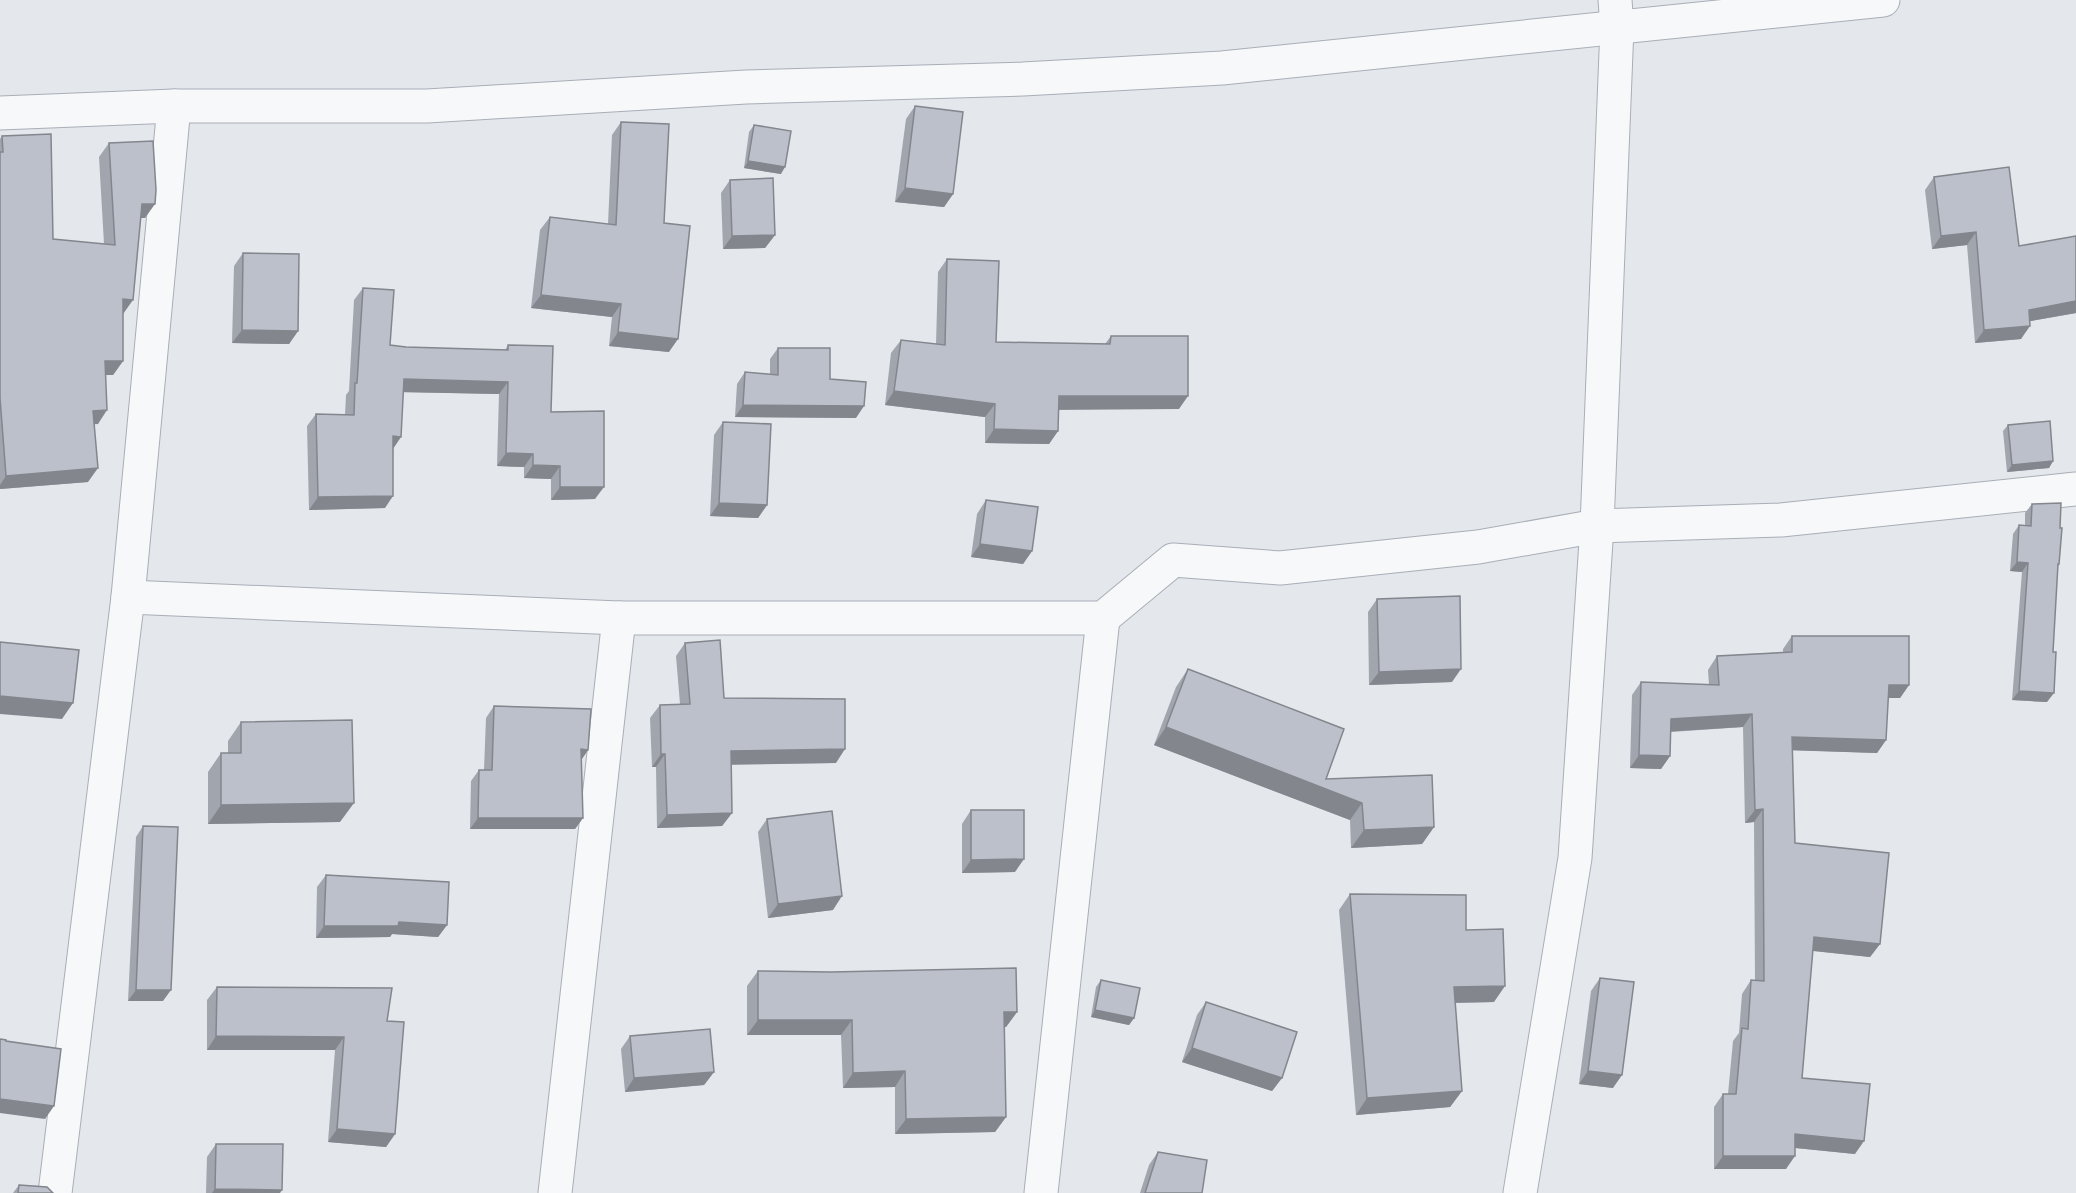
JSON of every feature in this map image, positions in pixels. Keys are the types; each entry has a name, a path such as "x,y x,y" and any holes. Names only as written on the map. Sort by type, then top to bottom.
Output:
{"street":[{"path":"0,113 174,106 428,106 746,87 1023,79 1222,68 1616,14 1883,0"},
{"path":"1520,1193 1575,858 1597,526 1616,14"},
{"path":"55,1193 128,597 174,106"},
{"path":"128,597 619,618 1103,618 1173,560 1280,568 1478,547 1597,526 1781,520 2076,489"},
{"path":"555,1193 619,618"},
{"path":"1041,1193 1103,618"}],"building":[{"path":"915,106 963,112 953,194 905,188"},
{"path":"621,122 669,124 664,223 690,226 678,339 618,332 621,304 541,295 550,217 616,225"},
{"path":"754,125 791,131 785,167 748,161"},
{"path":"51,134 53,239 115,245 109,143 153,141 155,204 142,204 133,300 123,299 123,361 105,361 107,410 93,411 98,468 6,476 0,398 0,152 3,152 2,136"},
{"path":"2009,167 2019,246 2076,236 2076,301 2029,310 2030,326 1984,330 1976,232 1941,236 1934,177"},
{"path":"773,178 775,235 732,236 730,180"},
{"path":"243,253 299,254 298,331 242,330"},
{"path":"947,259 999,261 996,342 1110,344 1111,336 1188,336 1188,396 1059,396 1058,431 994,429 995,404 894,391 901,340 945,345"},
{"path":"363,288 394,290 390,345 508,350 508,345 553,346 551,412 604,411 604,487 560,487 560,466 533,465 533,454 506,453 508,382 404,379 401,437 393,436 393,496 318,497 316,414 354,415"},
{"path":"778,348 830,348 830,379 866,382 864,406 743,405 745,372 778,375"},
{"path":"2050,421 2053,461 2012,465 2008,425"},
{"path":"723,422 771,424 767,505 719,503"},
{"path":"986,500 1038,507 1032,551 980,544"},
{"path":"2061,503 2060,528 2062,528 2053,652 2056,652 2054,693 2019,691 2028,563 2017,562 2019,525 2031,526 2032,504"},
{"path":"1460,596 1461,669 1379,672 1377,599"},
{"path":"1792,636 1909,636 1909,685 1889,685 1886,740 1792,737 1795,843 1889,853 1880,944 1814,937 1802,1078 1870,1084 1864,1141 1795,1134 1795,1156 1723,1156 1723,1094 1736,1094 1742,1028 1748,1029 1751,980 1764,981 1763,809 1755,810 1752,714 1671,719 1670,756 1639,755 1641,682 1719,685 1717,656 1792,652"},
{"path":"720,640 724,698 845,699 845,749 731,751 732,813 667,815 665,754 661,754 660,705 690,704 685,643"},
{"path":"0,642 79,650 73,703 0,696"},
{"path":"1188,669 1344,729 1326,779 1432,775 1434,827 1364,830 1362,803 1166,727"},
{"path":"494,706 591,709 588,750 581,749 583,818 478,818 479,770 492,770"},
{"path":"352,720 354,803 221,805 221,753 241,753 241,722"},
{"path":"971,810 1024,810 1024,859 971,860"},
{"path":"832,811 842,896 778,904 767,819"},
{"path":"143,826 178,827 171,990 136,990"},
{"path":"326,875 449,882 447,925 399,922 398,926 324,926"},
{"path":"1350,894 1466,895 1466,930 1503,929 1505,986 1454,987 1462,1091 1367,1098"},
{"path":"1016,968 1017,1012 1004,1012 1006,1117 906,1119 905,1071 853,1073 852,1020 758,1020 758,971 831,972"},
{"path":"1600,978 1634,982 1622,1075 1588,1071"},
{"path":"1101,980 1140,988 1134,1018 1095,1010"},
{"path":"217,987 392,988 387,1021 404,1022 395,1134 337,1129 344,1037 216,1036"},
{"path":"1206,1002 1297,1032 1282,1078 1192,1048"},
{"path":"710,1029 714,1072 634,1078 630,1036"},
{"path":"0,1039 61,1049 54,1106 0,1099"},
{"path":"216,1144 283,1144 282,1190 215,1189"},
{"path":"1158,1152 1207,1160 1202,1193 1145,1193"},
{"path":"19,1185 47,1187 53,1193 18,1193"}]}
